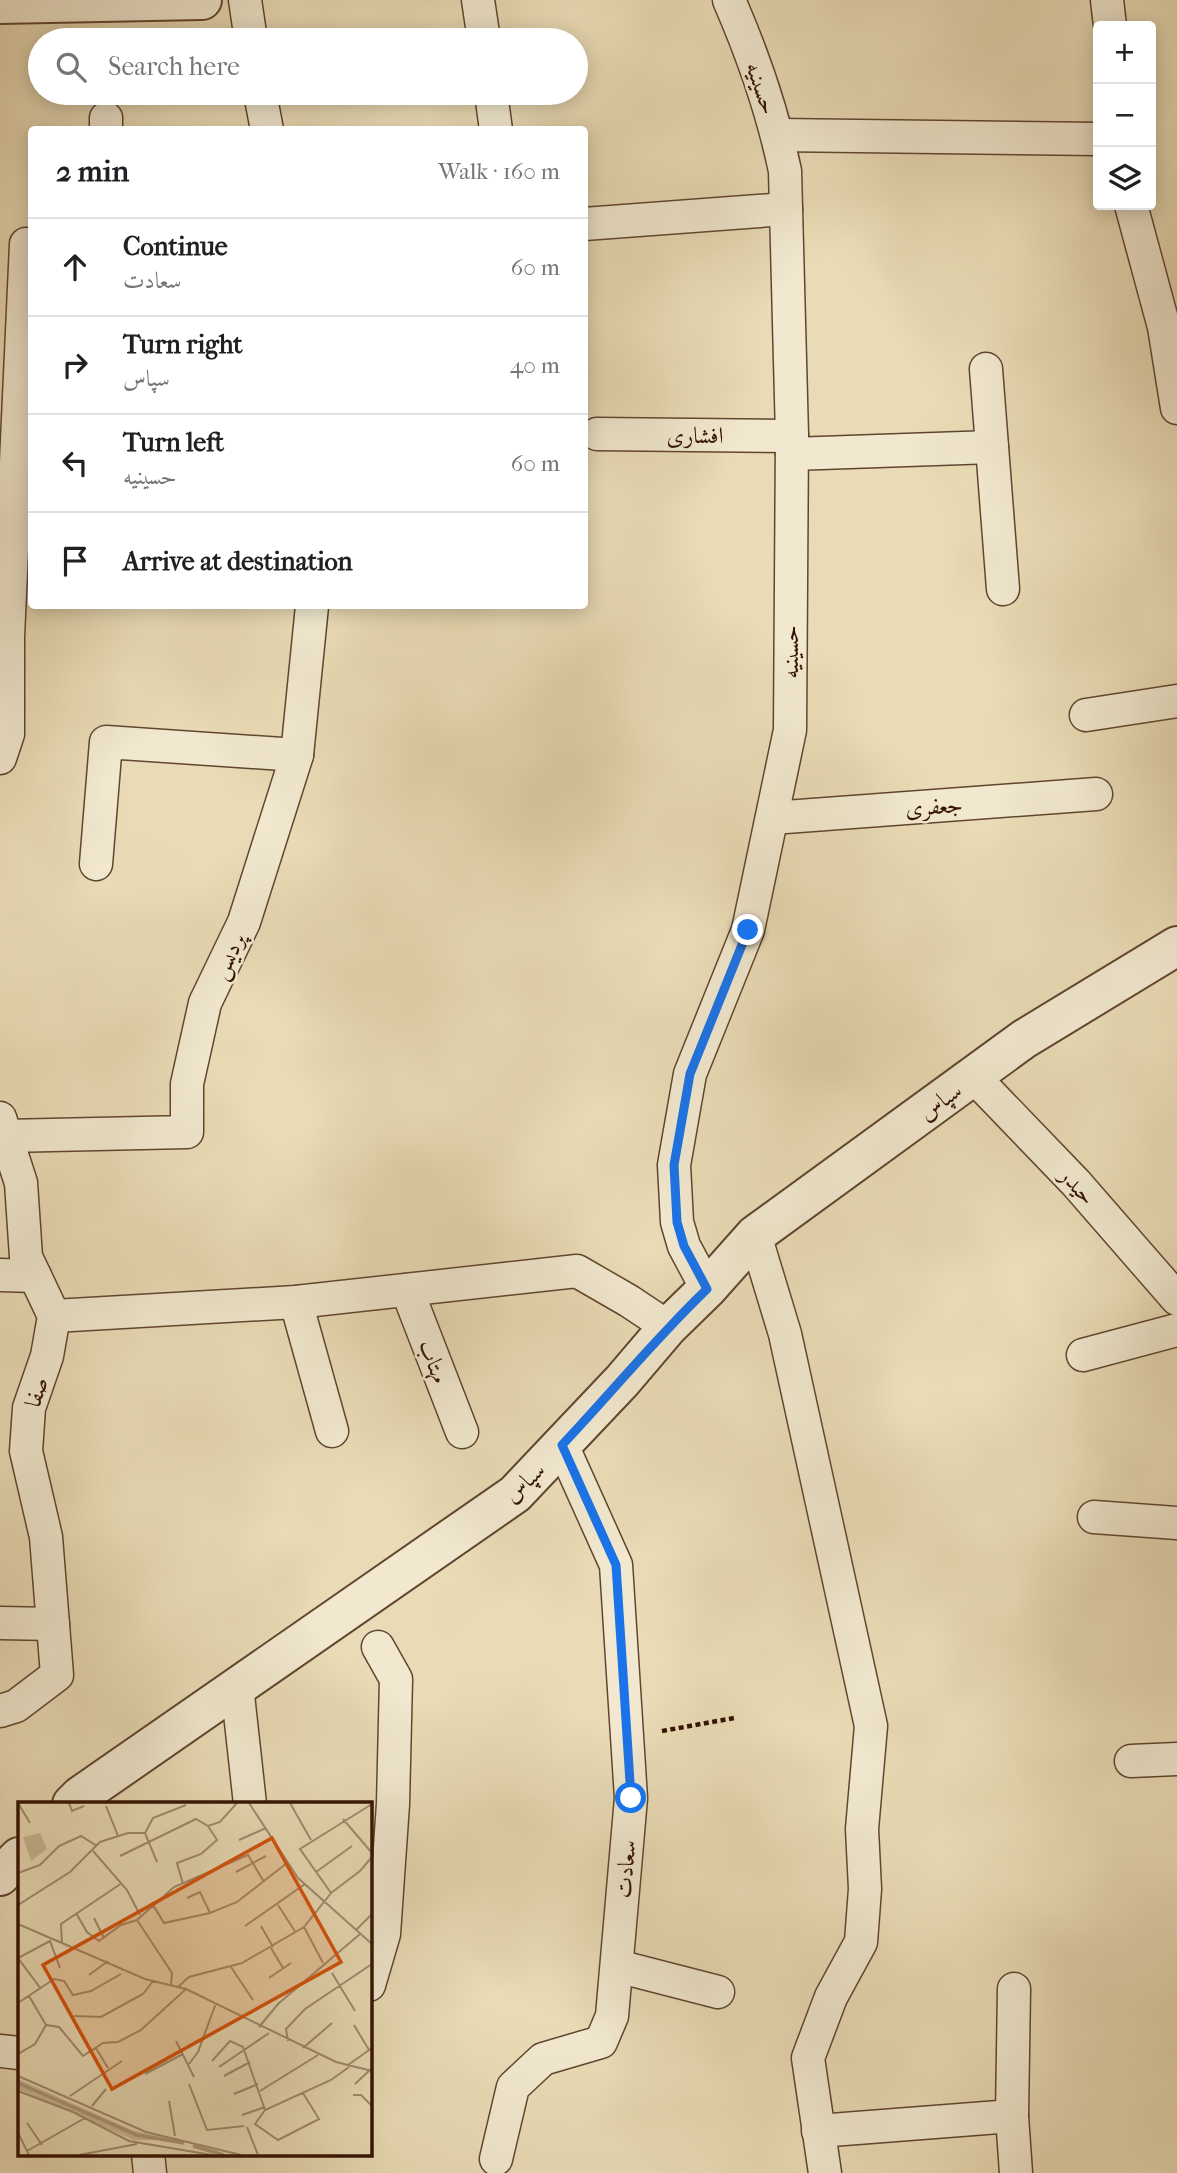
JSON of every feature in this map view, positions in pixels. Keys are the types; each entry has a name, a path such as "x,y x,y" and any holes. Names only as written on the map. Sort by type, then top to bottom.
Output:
{"street":[{"path":"0,4 202,0"},
{"path":"245,0 249,28"},
{"path":"478,0 482,28"},
{"name":"حسینیه","path":"707,1289 684,1246 677,1222 674,1165 690,1074 748,930 790,730 792,445 785,171 778,135 743,32 729,0"},
{"path":"1107,0 1109,21"},
{"path":"262,105 266,126"},
{"path":"493,105 495,126"},
{"path":"778,135 1093,139"},
{"path":"588,224 786,209"},
{"path":"1132,210 1164,327 1177,408"},
{"path":"0,758 8,734 8,637 28,263"},
{"path":"986,369 1003,589"},
{"name":"افشاری","path":"597,434 792,445 992,447"},
{"name":"پردیس","path":"3,1126 187,1132 187,1084 205,1003 244,922 297,755 312,609"},
{"path":"1086,715 1177,701"},
{"path":"96,864 106,742 297,755"},
{"name":"جعفری","path":"772,818 1096,794"},
{"name":"سپاس","path":"74,1802 515,1494 755,1235 1024,1039 1177,946"},
{"name":"حیدر","path":"974,1077 1076,1183 1177,1299"},
{"path":"3,1126 21,1183 26,1257 54,1316 296,1302 578,1271 629,1301 667,1328"},
{"path":"755,1235 785,1334 871,1726 862,1829 865,1889 861,1942 831,1997 808,2058 825,2173"},
{"path":"0,1275 35,1276"},
{"name":"مهتاب","path":"407,1290 462,1432"},
{"path":"296,1302 332,1431"},
{"name":"صفا","path":"0,1711 16,1706 57,1675 47,1537 13,1451 47,1356 54,1316"},
{"path":"1083,1356 1177,1330"},
{"name":"سعادت","path":"496,2160 513,2087 543,2059 601,2042 612,2016 617,1966 631,1798 616,1565 562,1445"},
{"path":"1094,1517 1177,1523"},
{"path":"0,1623 53,1624"},
{"path":"371,1978 384,1934 393,1804 396,1679 378,1647"},
{"path":"237,1686 250,1802"},
{"path":"1131,1761 1177,1759"},
{"path":"0,1876 18,1858"},
{"path":"617,1966 718,1993"},
{"path":"1014,1989 1012,2116 1016,2173"},
{"path":"0,2051 18,2053"},
{"path":"818,2131 1012,2116"}],"path":[{"path":"628,1738 734,1718"}],"route":[{"path":"631,1798 616,1565 562,1445 667,1328 707,1289 684,1246 677,1222 674,1165 690,1074 748,930"}]}
